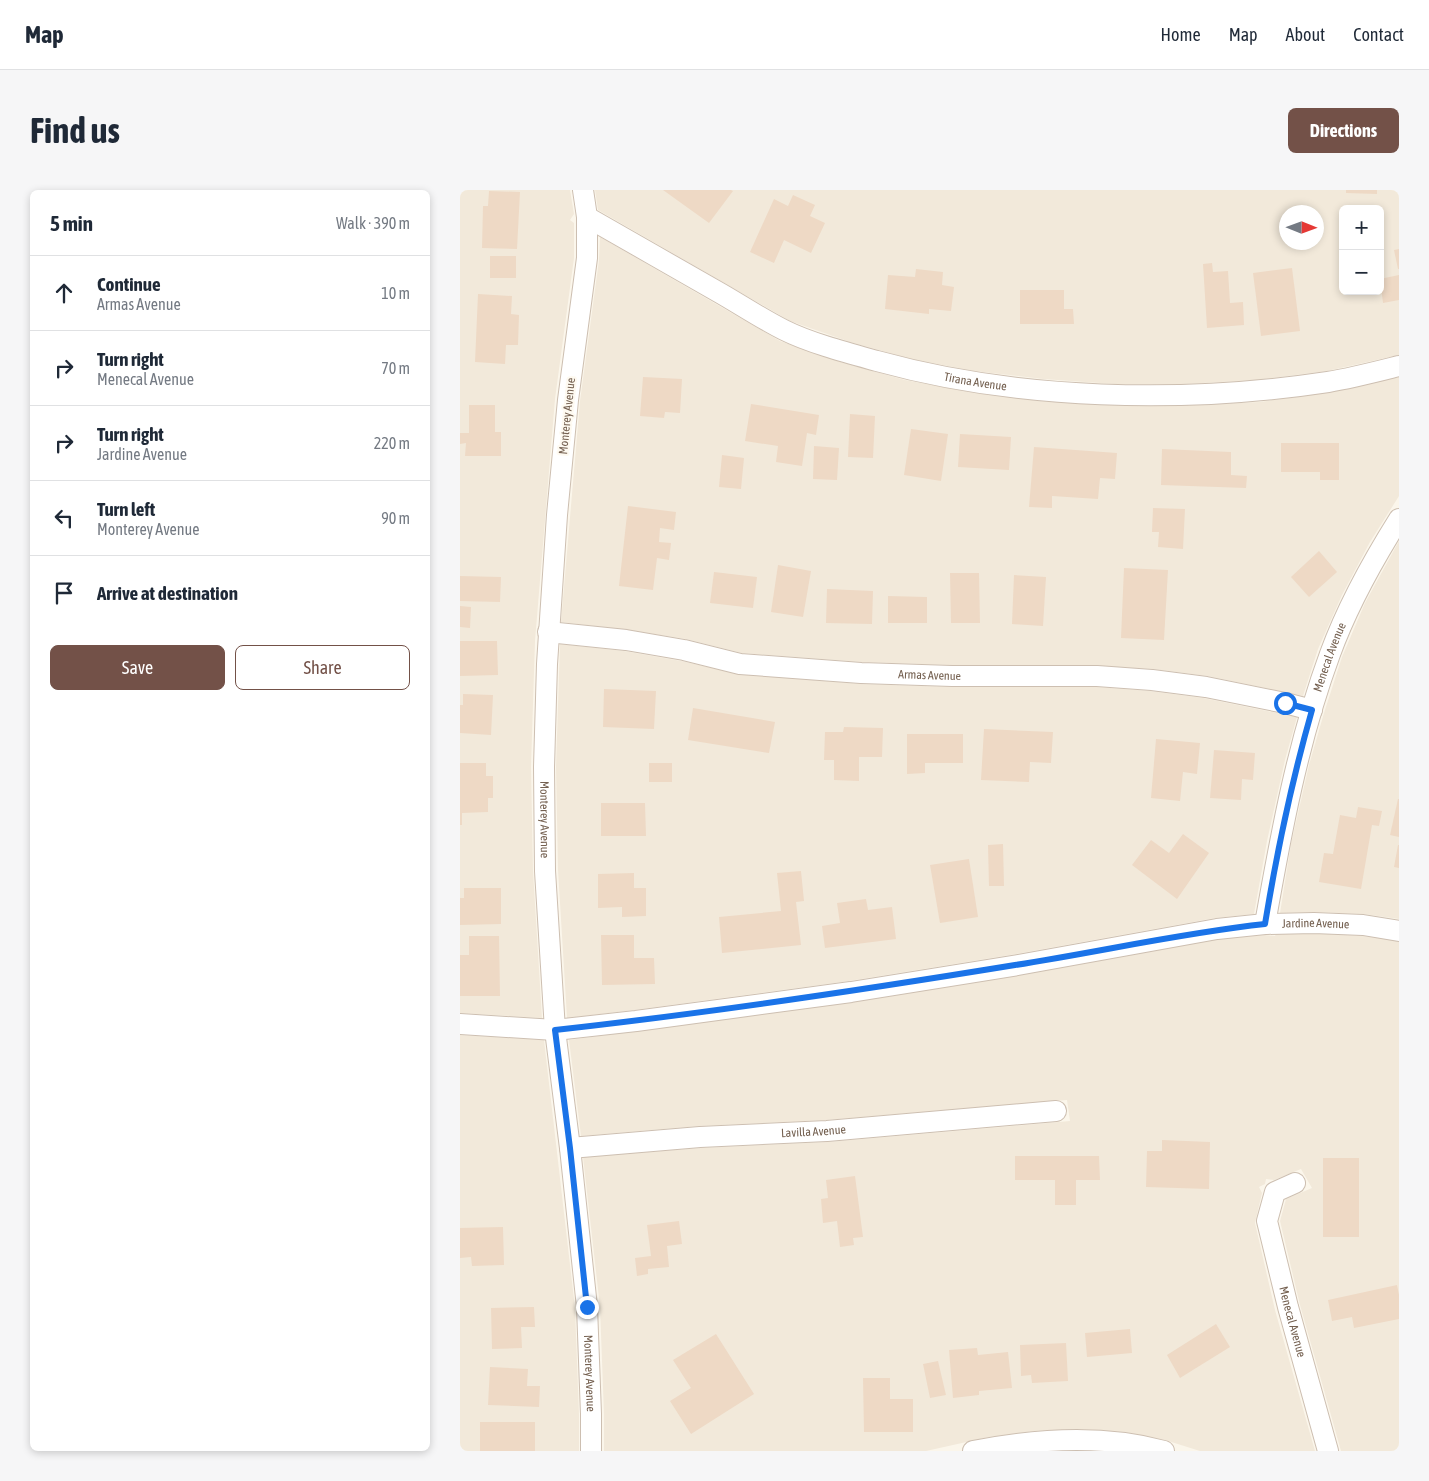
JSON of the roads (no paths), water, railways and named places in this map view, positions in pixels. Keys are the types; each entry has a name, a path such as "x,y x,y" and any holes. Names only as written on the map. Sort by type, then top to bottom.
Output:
{"street":[{"name":"Monterey Avenue","path":"582,190 587,217 587,258 567,410 557,515 548,632 544,776 545,871 555,1030 587,1307 591,1451"},
{"name":"Tirana Avenue","path":"587,217 785,330 846,352 900,367 972,381 1042,390 1114,394 1186,394 1258,391 1329,382 1399,366"},
{"name":"Menecal Avenue","path":"1265,924 1279,843 1297,762 1330,653 1353,599 1399,519"},
{"name":"Armas Avenue","path":"548,632 626,640 684,650 740,664 870,673 952,676 1097,676 1152,680 1206,687 1312,710"},
{"name":"Jardine Avenue","path":"460,1024 555,1030 646,1020 851,992 1217,929 1265,924 1314,922 1363,925 1399,930"},
{"name":"Lavilla Avenue","path":"570,1148 700,1137 827,1131 1056,1111"},
{"name":"Menecal Avenue","path":"1296,1183 1275,1192 1268,1221 1288,1307 1328,1451"},
{"path":"973,1451 1035,1442 1079,1440 1122,1442 1164,1451"}]}
